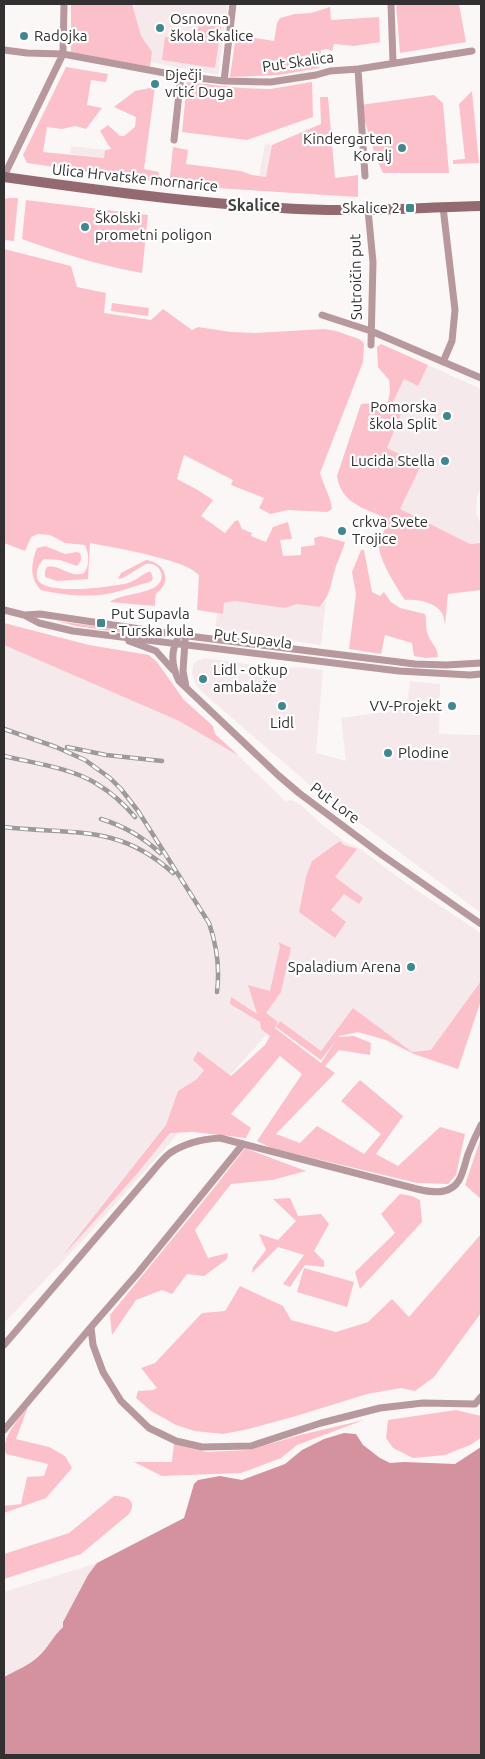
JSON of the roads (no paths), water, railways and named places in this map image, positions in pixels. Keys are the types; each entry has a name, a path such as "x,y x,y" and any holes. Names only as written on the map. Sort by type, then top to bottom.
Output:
{"main road":[{"name":"Ulica Hrvatske mornarice","path":"4,177 87,188 286,208 368,210 481,206"}],"street":[{"path":"4,177 63,54 64,4"},
{"path":"224,81 233,4"},
{"path":"391,4 393,62"},
{"name":"Put Skalica","path":"4,50 63,54 181,76 224,81 272,82 330,71 472,51"},
{"path":"358,68 365,176"},
{"path":"174,140 181,76"},
{"path":"443,207 455,310 452,341 443,362"},
{"name":"Sutroičin put","path":"368,210 373,262 371,345"},
{"path":"322,315 371,331 481,378"},
{"name":"Put Supavla","path":"4,610 24,615 47,625 119,637 399,671 481,674"},
{"name":"Put Supavla","path":"24,615 40,614 415,664 481,663"},
{"path":"175,673 172,659 175,643 180,634 186,644 183,671 186,688"},
{"name":"Put Lore","path":"119,637 156,651 175,673 179,681 278,776 382,855 481,924"},
{"path":"4,1345 148,1177 170,1154 184,1146 205,1139 220,1138 417,1189 443,1192 454,1187 461,1178 481,1125"},
{"path":"4,1430 138,1274 243,1144"},
{"path":"92,1326 93,1345 103,1372 121,1401 149,1428 176,1441 202,1447 251,1446 380,1408 424,1403 476,1404 481,1397"}],"railway":[{"path":"4,729 56,747 85,760 110,778 121,789 138,811 209,923 217,957 217,992"},
{"path":"67,747 106,755 162,761"},
{"path":"4,756 52,767 87,778 113,795 135,817"},
{"path":"101,819 132,832 160,853"},
{"path":"4,827 93,834 113,839 133,846 153,857 173,873"}],"place":[{"name":"Osnovna škola Skalice","path":"160,28"},
{"name":"Radojka","path":"24,36"},
{"name":"Dječji vrtić Duga","path":"155,84"},
{"name":"Kindergarten Koralj","path":"402,148"},
{"name":"Skalice 2","path":"410,208"},
{"name":"Školski prometni poligon","path":"85,227"},
{"name":"Pomorska škola Split","path":"447,416"},
{"name":"Lucida Stella","path":"445,461"},
{"name":"crkva Svete Trojice","path":"342,531"},
{"name":"Put Supavla - Turska kula","path":"101,623"},
{"name":"Lidl - otkup ambalaže","path":"203,679"},
{"name":"Lidl","path":"282,706"},
{"name":"VV-Projekt","path":"452,706"},
{"name":"Plodine","path":"388,753"},
{"name":"Spaladium Arena","path":"411,967"}],"district":[{"name":"Skalice","path":"254,205"}]}
